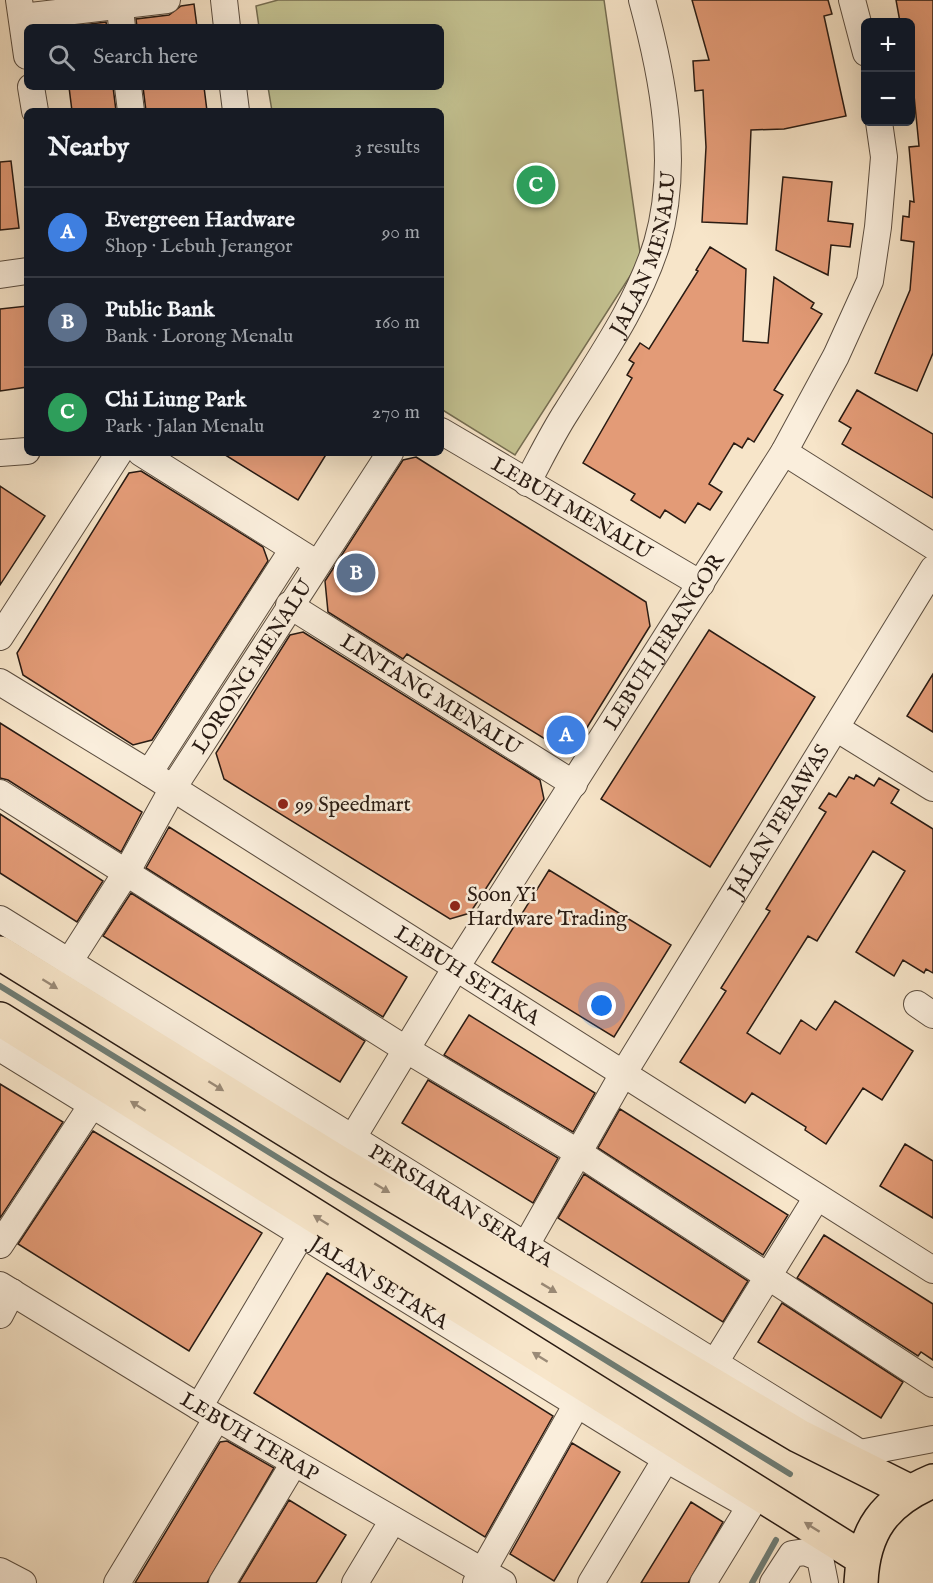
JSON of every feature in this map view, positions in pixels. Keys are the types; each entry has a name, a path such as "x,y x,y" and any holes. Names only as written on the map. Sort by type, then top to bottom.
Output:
{"main road":[{"name":"PERSIARAN SERAYA","path":"0,953 346,1149 799,1436 921,1486"},
{"path":"0,1019 757,1499 862,1570 877,1524 888,1509 921,1486"}],"street":[{"path":"24,36 20,9 120,11 166,0"},
{"path":"224,0 227,24"},
{"name":"JALAN MENALU","path":"527,483 641,285 658,240 666,188 668,133 651,30 642,0"},
{"path":"852,0 861,34"},
{"path":"32,90 34,108"},
{"path":"128,90 131,108"},
{"path":"233,90 236,108"},
{"name":"LEBUH JERANGOR","path":"346,1149 455,969 784,452 836,356 870,281 878,227 884,157 880,126"},
{"path":"0,275 24,271"},
{"name":"LEBUH MENALU","path":"444,432 701,584"},
{"path":"0,453 24,451"},
{"path":"784,452 933,546"},
{"path":"0,637 117,456"},
{"path":"146,456 320,564"},
{"name":"LORONG MENALU","path":"69,962 126,873 173,788 289,605 320,564 388,456"},
{"name":"LORONG MENALU","path":"149,772 293,549"},
{"name":"JALAN PERAWAS","path":"526,1245 623,1074 933,569"},
{"name":"LINTANG MENALU","path":"289,605 574,784"},
{"name":"LEBUH SETAKA","path":"0,682 149,772 455,969 933,1270"},
{"path":"836,728 933,788"},
{"path":"0,793 406,1050 579,1152 933,1384"},
{"name":"PERSIARAN SERAYA","path":"0,919 69,962 346,1149 526,1245 860,1454 933,1439"},
{"name":"JALAN SETAKA","path":"0,1048 666,1459 739,1500 757,1499"},
{"path":"0,1245 92,1105"},
{"path":"714,1364 817,1197"},
{"path":"117,1583 302,1235"},
{"path":"0,1315 6,1288"},
{"name":"LEBUH TERAP","path":"6,1288 208,1413 393,1520 487,1579"},
{"path":"487,1579 577,1404"},
{"path":"591,1583 666,1459"},
{"path":"222,1583 294,1463"},
{"path":"703,1583 757,1499"},
{"path":"355,1583 393,1520"},
{"path":"773,1583 792,1554 806,1552 820,1558 825,1583"},
{"path":"0,1571 23,1583"}],"shaded area":[{"path":"278,0 604,0 641,259 515,455 444,411 444,108 272,108 268,90 444,90 444,24 259,24 256,6"}],"building":[{"path":"692,0 828,0 832,14 824,16 846,116 784,129 751,130 747,224 702,222 706,147 703,90 695,91 693,61 709,60"},
{"path":"896,0 933,0 933,353 917,391 875,373 910,290 914,242 901,240 903,216 909,217 910,201 914,202 909,147 919,146 915,105 915,18 899,18"},
{"path":"194,4 197,24 137,24 136,19 169,15 181,6"},
{"path":"69,90 113,90 116,108 72,108"},
{"path":"143,90 204,90 207,108 146,108"},
{"path":"11,161 19,228 0,230 0,162"},
{"path":"783,177 832,182 828,221 853,224 850,247 831,245 828,275 776,250"},
{"path":"710,247 746,269 743,341 768,343 774,277 814,303 811,308 822,314 774,390 783,395 754,442 748,438 742,448 734,443 709,484 722,492 710,510 698,503 685,523 665,510 660,518 631,500 635,494 583,463 632,378 627,375 634,363 629,360 640,343 649,349 698,271 696,270"},
{"path":"24,306 24,387 0,391 0,309"},
{"path":"857,390 933,434 933,498 842,444 851,428 839,421"},
{"path":"227,456 325,456 298,500"},
{"path":"416,457 646,602 650,626 578,742 558,747 407,654 403,659 328,612 325,581 403,460"},
{"path":"141,471 263,547 268,561 152,740 133,745 23,675 17,653 129,473"},
{"path":"0,486 45,516 0,585"},
{"path":"709,630 815,697 710,867 601,799"},
{"path":"303,632 540,780 544,799 470,913 450,919 224,779 216,753 290,635"},
{"path":"933,674 933,732 907,716"},
{"path":"0,723 142,812 121,852 8,780 0,778"},
{"path":"856,775 874,786 879,778 899,790 891,803 933,829 933,973 926,969 924,973 903,960 894,976 856,952 905,871 873,851 817,941 808,936 747,1033 780,1054 801,1020 816,1030 835,1001 913,1051 882,1100 863,1088 826,1144 805,1130 806,1127 752,1093 745,1103 680,1062 726,991 721,988 770,911 766,909 826,812 819,808 829,793 836,797 849,777 854,779"},
{"path":"0,814 103,881 77,922 0,873"},
{"path":"169,827 407,977 383,1017 146,868"},
{"path":"549,870 671,945 614,1037 492,962"},
{"path":"131,893 365,1041 340,1082 103,936"},
{"path":"469,1015 595,1093 573,1132 444,1055"},
{"path":"428,1080 558,1158 533,1203 402,1123"},
{"path":"0,1084 63,1122 0,1218"},
{"path":"620,1109 788,1215 763,1255 598,1148"},
{"path":"93,1131 262,1233 189,1351 18,1244"},
{"path":"905,1144 933,1161 933,1218 880,1186"},
{"path":"584,1174 748,1281 723,1322 558,1218"},
{"path":"824,1235 933,1304 933,1360 921,1352 918,1356 797,1278"},
{"path":"327,1273 553,1416 485,1537 254,1393"},
{"path":"782,1303 903,1382 881,1418 758,1342"},
{"path":"227,1441 274,1468 207,1583 135,1583 220,1442"},
{"path":"572,1443 620,1472 554,1581 510,1554"},
{"path":"289,1500 346,1535 316,1583 239,1583"},
{"path":"691,1502 723,1522 688,1583 641,1583"}],"waterway":[{"path":"0,986 790,1474"},
{"path":"752,1583 776,1540"}],"place":[{"name":"Chi Liung Park","path":"536,185"},
{"name":"Public Bank","path":"356,573"},
{"name":"Evergreen Hardware","path":"566,735"},
{"name":"99 Speedmart","path":"283,804"},
{"name":"Soon Yi Hardware Trading","path":"455,906"}]}
